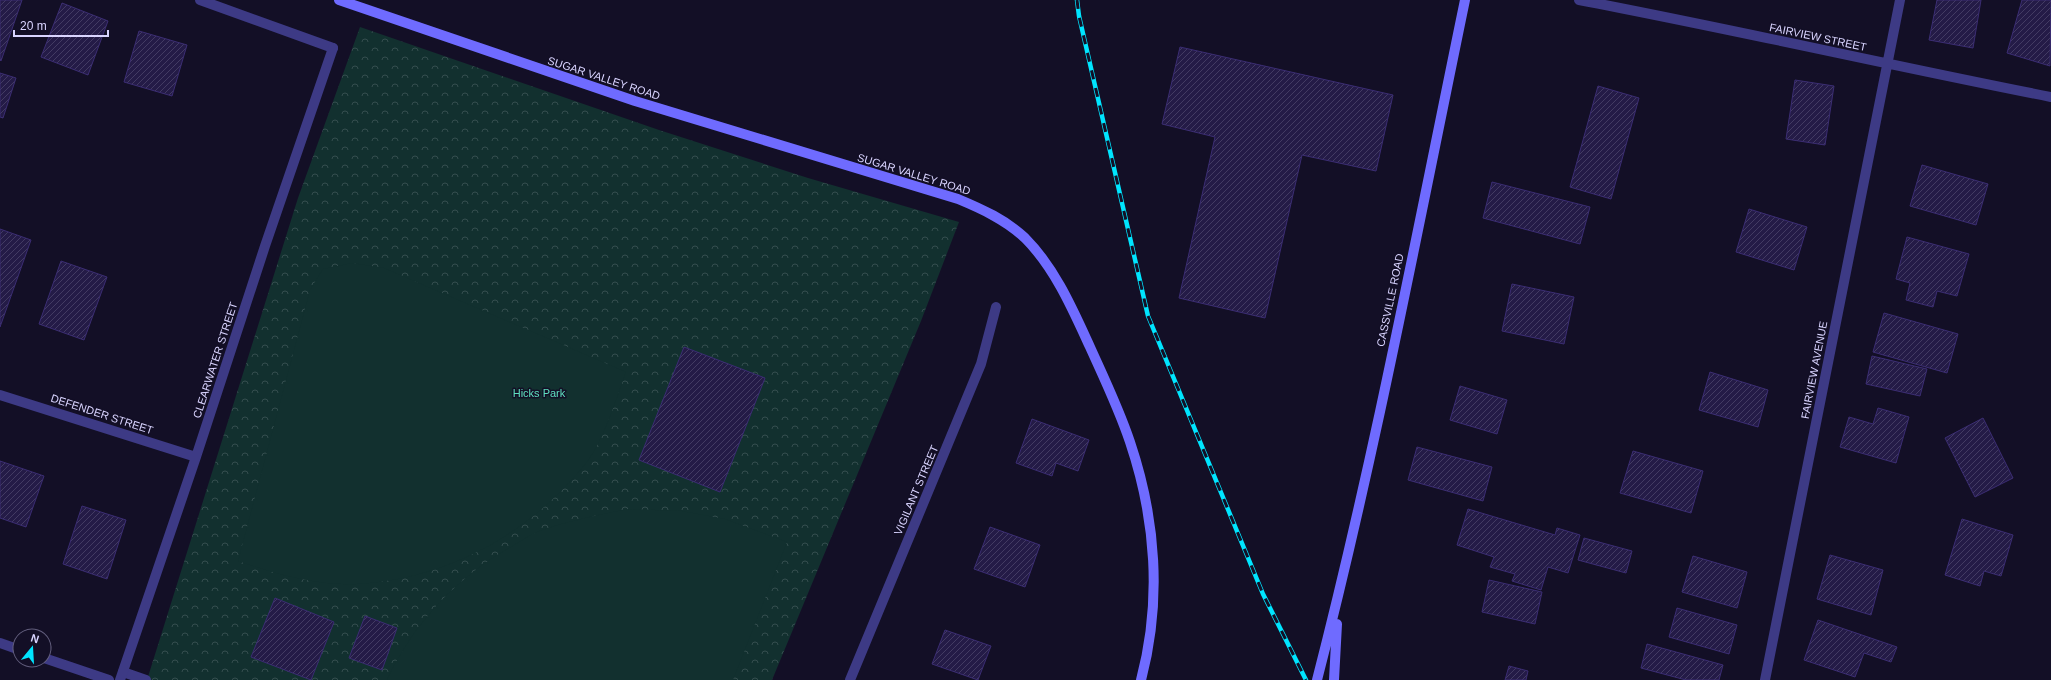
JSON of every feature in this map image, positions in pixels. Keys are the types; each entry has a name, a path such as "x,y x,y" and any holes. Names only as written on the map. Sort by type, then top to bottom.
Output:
{"street":[{"name":"CLEARWATER STREET","path":"122,676 265,246 334,48 200,0"},
{"name":"SUGAR VALLEY ROAD","path":"339,0 635,101 958,199 1007,223 1025,238 1046,265 1079,322 1128,435 1143,489 1152,536 1154,567 1152,631 1141,680"},
{"name":"CASSVILLE ROAD","path":"1317,680 1338,604 1465,0"},
{"name":"FAIRVIEW STREET","path":"1579,0 1692,22 1886,65 2051,97"},
{"name":"FAIRVIEW AVENUE","path":"1765,680 1900,0"},
{"name":"VIGILANT STREET","path":"850,680 981,364 996,307"},
{"name":"DEFENDER STREET","path":"0,395 196,457"},
{"name":"CASSVILLE ROAD","path":"1334,680 1338,604"},
{"path":"0,643 12,647"},
{"path":"52,661 109,680"},
{"path":"122,676 146,680"}],"green space":[{"name":"Hicks Park","path":"360,27 659,130 808,178 959,222 921,321 772,680 147,680 298,198"},
{"path":"352,263 384,268 626,372 605,428 589,459 559,493 538,512 491,544 440,568 413,576 385,581 342,584 296,578 238,561 310,290 323,269"},
{"path":"628,509 682,511 725,519 787,542 733,680 387,680 398,659 423,621 455,588 491,559 537,532 571,521"}],"building":[{"path":"0,0 22,0 1,61 0,60"},
{"path":"1937,0 1981,0 1973,48 1929,40"},
{"path":"2022,0 2051,0 2050,66 2007,53"},
{"path":"62,3 108,21 88,75 41,57"},
{"path":"139,31 187,45 172,96 124,82"},
{"path":"1180,47 1393,95 1376,171 1302,155 1265,318 1179,298 1215,137 1162,124"},
{"path":"0,73 16,78 3,118 0,117"},
{"path":"1795,80 1834,86 1825,145 1786,139"},
{"path":"1598,86 1639,98 1611,199 1570,187"},
{"path":"1922,165 1988,184 1976,225 1910,206"},
{"path":"1492,182 1590,207 1580,244 1483,218"},
{"path":"1749,209 1807,227 1794,270 1736,252"},
{"path":"0,229 31,240 0,327"},
{"path":"1907,237 1969,254 1957,296 1937,291 1933,307 1906,300 1910,283 1896,279"},
{"path":"61,261 107,277 84,340 39,324"},
{"path":"1512,284 1574,297 1564,344 1502,331"},
{"path":"1884,313 1958,334 1947,373 1873,352"},
{"path":"684,347 765,378 720,492 639,460"},
{"path":"1872,356 1927,369 1920,396 1866,384"},
{"path":"1710,372 1768,390 1758,427 1699,410"},
{"path":"1460,386 1507,400 1497,434 1450,420"},
{"path":"1878,408 1909,417 1896,463 1840,447 1849,417 1873,424"},
{"path":"1983,418 2013,478 1975,497 1945,438"},
{"path":"1032,419 1089,440 1078,471 1056,463 1052,476 1016,463"},
{"path":"1417,447 1492,467 1483,501 1408,480"},
{"path":"1633,451 1703,471 1691,513 1620,493"},
{"path":"0,461 44,476 26,527 0,518"},
{"path":"82,506 126,520 107,579 63,564"},
{"path":"1468,509 1555,535 1557,528 1580,535 1568,573 1548,567 1541,590 1512,581 1515,574 1490,567 1494,557 1457,545"},
{"path":"1962,519 2013,535 2001,576 1984,571 1980,586 1945,575"},
{"path":"990,527 1040,545 1025,587 974,569"},
{"path":"1584,538 1632,551 1626,573 1578,560"},
{"path":"1830,555 1883,570 1871,615 1817,599"},
{"path":"1693,556 1747,572 1737,608 1682,592"},
{"path":"1489,580 1542,592 1535,624 1482,612"},
{"path":"275,598 334,622 311,680 251,657"},
{"path":"1677,608 1737,625 1729,654 1669,637"},
{"path":"365,616 397,628 382,670 349,658"},
{"path":"1818,620 1897,647 1891,662 1864,653 1855,677 1804,660"},
{"path":"945,630 991,646 978,680 932,664"},
{"path":"1647,644 1723,665 1719,680 1686,680 1641,668"},
{"path":"1509,666 1528,671 1526,680 1505,680"}],"railway":[{"path":"1077,0 1079,16 1148,316 1263,594 1306,680"}]}
